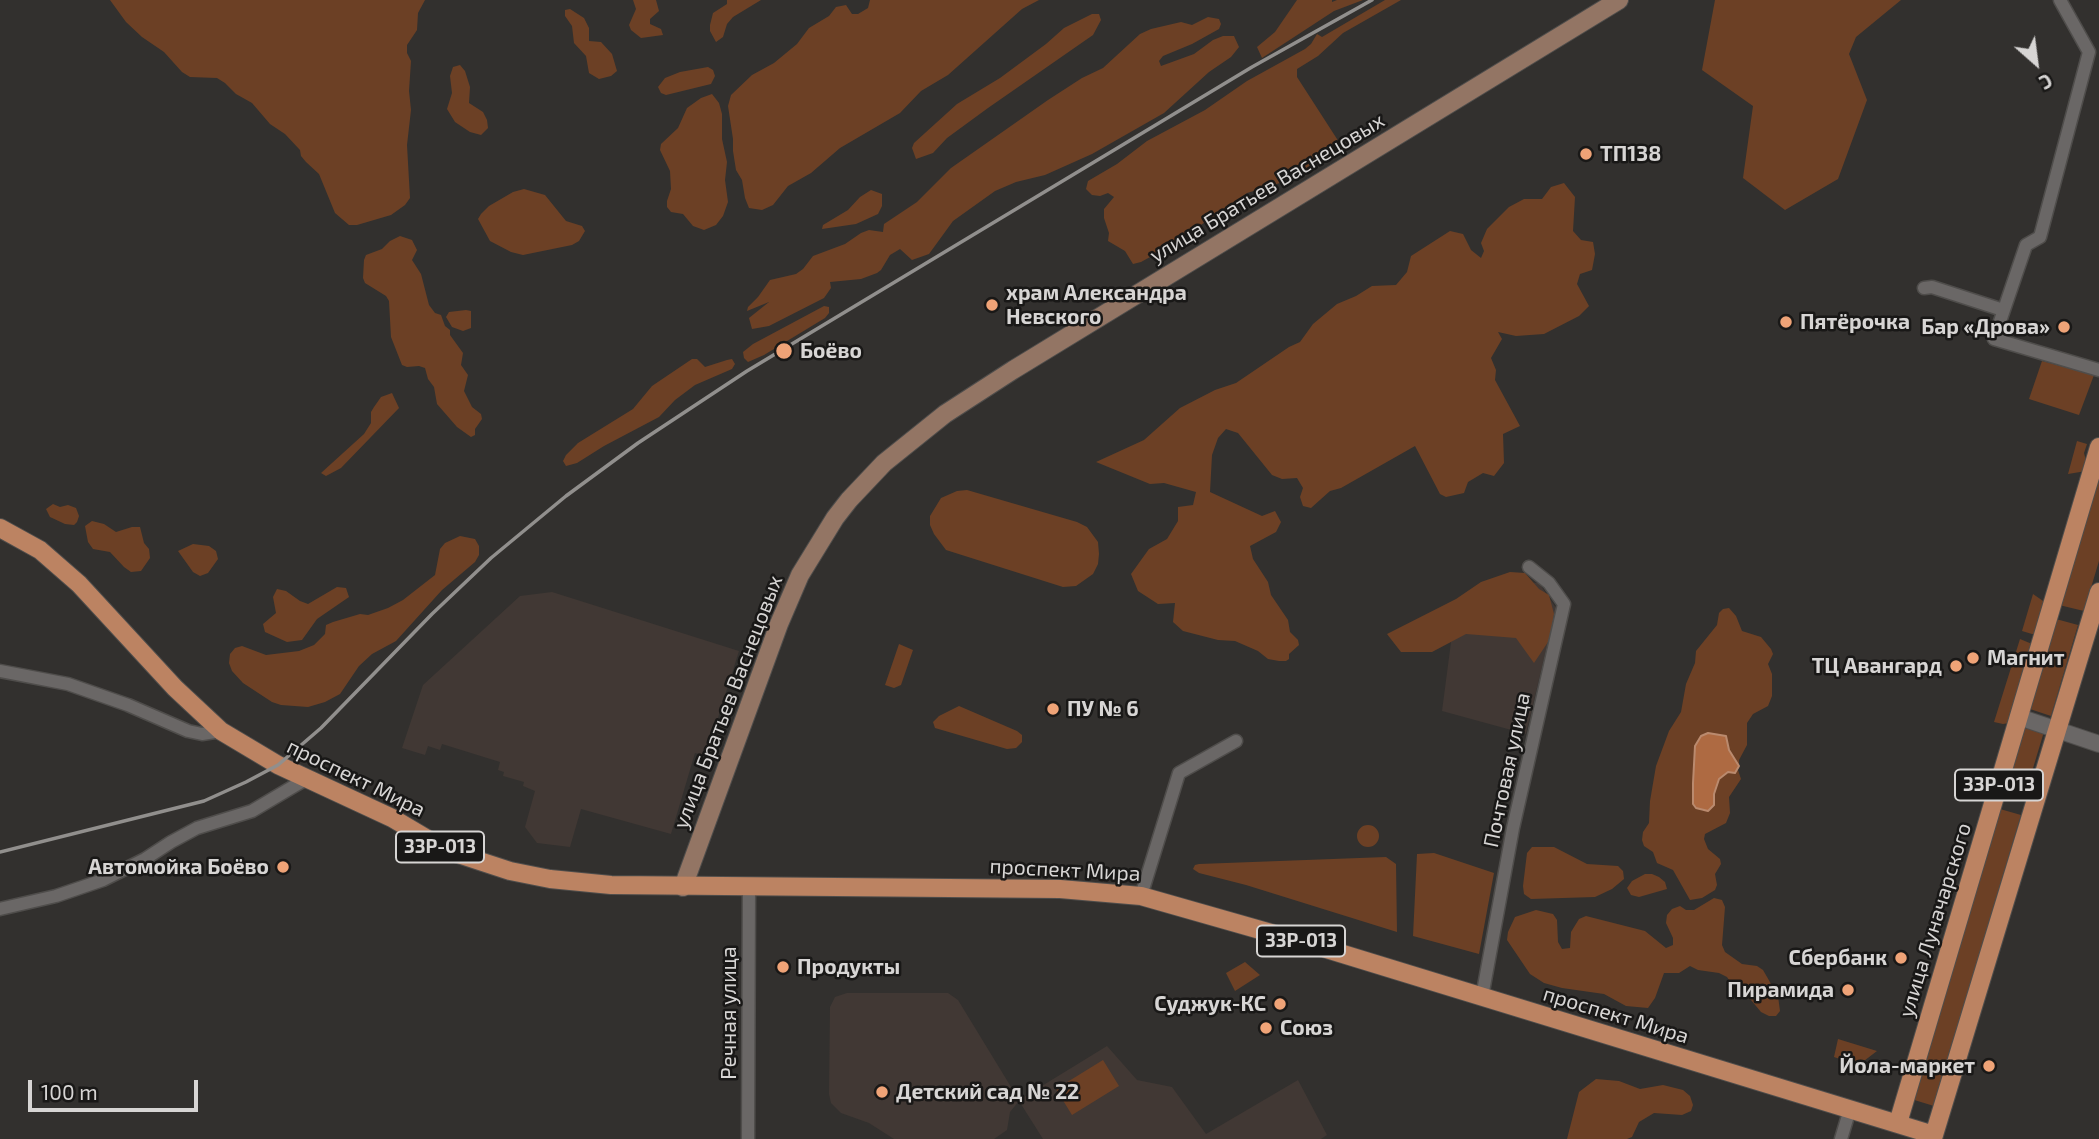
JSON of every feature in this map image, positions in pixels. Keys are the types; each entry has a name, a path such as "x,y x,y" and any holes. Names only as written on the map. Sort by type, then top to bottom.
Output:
{"main road":[{"name":"улица Братьев Васнецовых","path":"683,887 779,624 800,575 849,499 884,463 945,414 1013,370 1619,0"},
{"name":"улица Луначарского","path":"1898,1124 2099,447"},
{"name":"33Р-013","path":"0,528 40,550 64,570 175,688 220,731"},
{"name":"33Р-013","path":"1938,1138 2099,592"},
{"name":"проспект Мира","path":"220,731 306,779 392,818 446,850 510,871 550,879 611,885 1060,889 1141,896 1240,923 1938,1138"}],"street":[{"path":"2060,0 2089,52 2040,237 2026,245 1994,339 2099,370"},
{"path":"1924,288 1932,287 2003,310"},
{"name":"Почтовая улица","path":"1482,997 1513,828 1564,604 1549,583 1529,567"},
{"path":"0,671 68,684 128,705 188,731 202,734 220,731"},
{"path":"2019,717 2099,744"},
{"path":"1141,896 1179,773 1236,741"},
{"path":"0,909 87,887 145,859 197,828 252,811 306,779"},
{"name":"Речная улица","path":"748,1139 749,886"},
{"path":"1841,1139 1850,1109"}],"shaded area":[{"path":"110,0 425,0 418,13 417,30 407,45 411,61 411,110 407,145 410,198 391,215 349,225 335,213 319,174 306,162 300,150 285,134 270,124 252,103 217,78 190,77 182,72 164,52 126,22"},
{"path":"633,0 656,0 659,11 650,19 650,24 661,29 663,35 641,38 631,30 629,25 636,9"},
{"path":"727,0 761,0 733,17 727,24 723,37 716,42 710,31 713,13 727,4"},
{"path":"870,0 1039,0 1022,9 948,75 921,91 900,113 840,148 811,173 788,186 773,205 762,210 749,208 742,180 736,170 728,106 731,95 752,75 774,63 797,44 809,28 829,16 836,7 846,5 852,14 858,14 868,8"},
{"path":"1297,0 1363,0 1334,11 1262,58 1257,47 1275,32"},
{"path":"1385,0 1401,0 1343,33 1318,56 1297,69 1297,77 1337,139 1340,146 1334,152 1280,183 1247,193 1172,245 1141,262 1133,264 1125,251 1108,241 1104,209 1114,197 1108,193 1092,195 1086,189 1088,181 1117,164 1147,141 1205,110 1247,81 1305,49 1317,34 1322,37"},
{"path":"1715,0 1901,0 1856,37 1849,54 1867,100 1838,179 1785,210 1743,178 1753,106 1702,70"},
{"path":"570,9 584,18 589,28 589,41 601,42 612,54 617,71 611,76 599,79 589,73 586,56 574,43 572,26 565,16 565,10"},
{"path":"1092,14 1099,14 1101,20 1093,35 947,138 933,153 916,159 912,148 914,143 957,104 1000,78 1064,28"},
{"path":"1208,17 1219,19 1219,29 1163,56 1159,61 1161,66 1194,54 1223,36 1234,36 1239,47 1231,57 1209,72 1164,113 1092,154 1045,175 1016,182 995,191 953,221 929,254 912,260 900,249 890,255 877,273 861,279 830,282 831,288 824,298 769,326 752,329 749,318 769,302 747,311 748,307 770,280 796,274 813,256 845,244 861,233 869,230 883,232 884,224 917,202 951,168 1048,100 1103,68 1140,34 1181,22 1192,25"},
{"path":"460,65 470,87 469,103 483,112 487,120 488,128 481,135 470,132 455,122 447,109 452,93 450,76 453,67"},
{"path":"708,67 713,70 715,76 711,84 666,95 661,93 658,87 665,78 680,72"},
{"path":"712,94 719,103 722,114 728,202 716,225 704,230 693,226 683,214 671,212 667,207 671,189 670,171 660,150 661,144 678,128 687,108"},
{"path":"1564,183 1575,197 1573,231 1581,240 1593,242 1595,254 1592,270 1580,274 1577,284 1589,306 1579,316 1544,334 1516,336 1498,332 1502,339 1491,358 1496,370 1495,380 1520,426 1503,434 1504,463 1494,476 1483,473 1468,482 1464,493 1446,497 1440,494 1415,446 1341,488 1330,491 1311,508 1303,506 1300,497 1303,488 1297,478 1282,479 1272,475 1238,433 1226,429 1218,438 1212,455 1210,492 1262,516 1275,511 1281,522 1276,532 1250,546 1253,559 1268,582 1271,595 1288,620 1290,632 1299,645 1289,654 1289,659 1279,661 1268,659 1258,651 1235,641 1218,640 1183,631 1173,622 1175,603 1158,604 1138,591 1131,574 1149,549 1167,539 1178,521 1178,507 1193,505 1196,492 1164,483 1150,484 1096,462 1144,440 1180,408 1215,390 1236,383 1300,342 1313,324 1337,304 1372,286 1396,285 1407,272 1411,256 1450,231 1463,234 1471,250 1481,258 1484,251 1481,243 1487,229 1509,207 1524,199 1542,199 1551,187"},
{"path":"524,189 545,195 566,221 582,226 585,231 579,241 572,245 523,255 490,241 478,219 481,214 513,192"},
{"path":"871,190 882,194 882,206 878,214 856,224 822,229 823,225 848,210"},
{"path":"400,236 412,240 417,250 412,260 421,274 429,305 435,313 441,315 450,335 463,353 461,365 468,375 464,391 482,419 475,429 475,435 471,437 457,427 437,404 434,387 425,368 402,365 391,337 389,301 386,296 365,283 363,278 366,255 382,249"},
{"path":"824,306 829,307 825,318 764,355 748,362 744,358 743,352 753,344"},
{"path":"471,311 471,328 463,331 452,327 446,317 449,312"},
{"path":"692,359 697,359 705,367 732,359 735,364 732,369 695,385 659,417 577,463 566,466 563,461 566,455 578,443 633,409 652,386"},
{"path":"2042,361 2094,375 2079,415 2029,399"},
{"path":"392,393 399,408 341,468 326,476 321,473 364,434 371,423 374,407 381,397"},
{"path":"2077,441 2087,444 2084,453 2086,471 2068,474"},
{"path":"2099,474 2099,561 2084,611 2059,605"},
{"path":"967,490 1087,527 1098,542 1098,564 1093,574 1076,586 1063,587 946,550 934,534 930,516 941,498"},
{"path":"53,504 76,508 79,516 77,522 74,525 65,524 50,517 46,509"},
{"path":"92,521 104,524 116,532 140,527 150,558 141,571 131,572 110,552 93,549 88,542 85,526"},
{"path":"460,536 475,539 479,546 479,555 475,562 442,590 396,641 372,654 359,666 340,694 308,707 281,705 243,683 232,671 230,654 235,648 242,646 266,655 299,651 314,645 325,634 326,625 360,614 368,615 403,600 435,575 440,549 445,543"},
{"path":"193,544 209,546 216,551 218,559 208,573 200,576 193,572 178,551"},
{"path":"1510,572 1525,573 1539,589 1549,595 1554,614 1550,639 1534,663 1516,638 1466,634 1432,652 1401,652 1387,634 1456,599 1481,582"},
{"path":"1510,581 1539,583 1556,608 1526,734 1442,711 1456,604"},
{"path":"337,587 346,588 349,597 317,619 302,640 287,642 265,632 263,624 276,613 273,597 277,589 286,591 308,604"},
{"path":"552,592 739,651 706,756 695,753 671,834 581,809 570,847 537,843 525,827 535,791 523,786 524,782 503,776 504,772 498,770 500,762 442,744 440,750 428,746 425,755 402,748 423,685 520,596"},
{"path":"2033,594 2046,603 2035,634 2022,631"},
{"path":"1729,608 1736,616 1742,631 1761,637 1771,649 1773,654 1768,664 1772,674 1772,696 1768,706 1753,714 1747,723 1747,745 1739,760 1739,766 1723,735 1708,733 1701,736 1695,746 1693,800 1700,810 1708,811 1714,805 1715,790 1724,774 1738,770 1741,779 1729,797 1730,813 1726,823 1705,834 1708,849 1720,859 1721,864 1715,874 1715,890 1702,898 1690,900 1673,870 1657,863 1653,852 1644,846 1643,832 1649,823 1656,766 1669,731 1681,712 1696,651 1717,625 1719,613"},
{"path":"2056,619 2078,625 2051,716 2030,709"},
{"path":"2020,639 2032,644 2009,723 1994,722"},
{"path":"899,644 913,650 901,685 894,688 885,685"},
{"path":"959,706 1017,731 1022,735 1022,742 1016,748 1007,749 935,728 933,722 939,716"},
{"path":"2025,720 2046,725 2024,798 2003,792"},
{"path":"1708,733 1726,736 1729,750 1739,766 1735,773 1728,772 1719,779 1714,805 1708,811 1696,808 1693,804 1693,783 1695,746 1701,736"},
{"path":"2000,809 2021,815 1934,1106 1911,1099"},
{"path":"1368,825 1376,828 1379,836 1376,844 1368,847 1360,844 1357,836 1360,828"},
{"path":"1532,847 1554,847 1587,864 1618,866 1623,871 1624,879 1612,889 1595,897 1531,899 1524,894 1523,886 1527,853"},
{"path":"1434,853 1494,873 1479,954 1413,936 1417,854"},
{"path":"1386,857 1396,864 1397,932 1193,869 1199,864"},
{"path":"1645,874 1659,877 1665,882 1667,889 1639,897 1631,895 1627,888 1632,881"},
{"path":"1714,898 1722,900 1725,907 1722,945 1725,952 1742,964 1757,966 1763,970 1778,996 1780,1011 1776,1016 1761,1012 1751,1000 1736,991 1727,977 1690,966 1679,973 1664,973 1655,998 1648,1008 1626,1006 1604,994 1544,983 1530,974 1507,940 1515,917 1536,910 1553,914 1557,920 1558,942 1562,949 1570,948 1571,932 1579,919 1586,916 1645,931 1666,948 1673,945 1673,938 1666,923 1667,915 1672,909 1680,906 1686,910 1694,910"},
{"path":"1245,962 1260,975 1235,991 1226,973"},
{"path":"847,993 948,993 958,1000 1019,1100 1107,1046 1137,1080 1172,1087 1206,1134 1298,1080 1327,1135 1321,1139 1043,1139 1019,1101 1010,1112 1007,1130 994,1139 894,1139 869,1123 841,1113 831,1103 830,1007 835,997"},
{"path":"1838,1039 1877,1051 1860,1064 1843,1060 1834,1057"},
{"path":"1103,1060 1119,1086 1072,1115 1056,1089"},
{"path":"1596,1079 1619,1081 1640,1089 1663,1085 1683,1090 1690,1096 1693,1105 1691,1111 1682,1115 1654,1113 1639,1122 1632,1137 1627,1139 1567,1139 1579,1092"}],"railway":[{"path":"0,852 204,801 278,765 321,728 432,614 491,558 566,496 638,443 747,371 1252,67 1372,0"}],"place":[{"name":"ТП138","path":"1586,154"},
{"name":"храм Александра Невского","path":"992,305"},
{"name":"Пятёрочка","path":"1786,322"},
{"name":"Бар «Дрова»","path":"2064,327"},
{"name":"Боёво","path":"784,351"},
{"name":"Магнит","path":"1973,658"},
{"name":"ТЦ Авангард","path":"1956,666"},
{"name":"ПУ № 6","path":"1053,709"},
{"name":"Автомойка Боёво","path":"283,867"},
{"name":"Сбербанк","path":"1901,958"},
{"name":"Продукты","path":"783,967"},
{"name":"Пирамида","path":"1848,990"},
{"name":"Суджук-КС","path":"1280,1004"},
{"name":"Союз","path":"1266,1028"},
{"name":"Йола-маркет","path":"1989,1066"},
{"name":"Детский сад № 22","path":"882,1092"}]}
